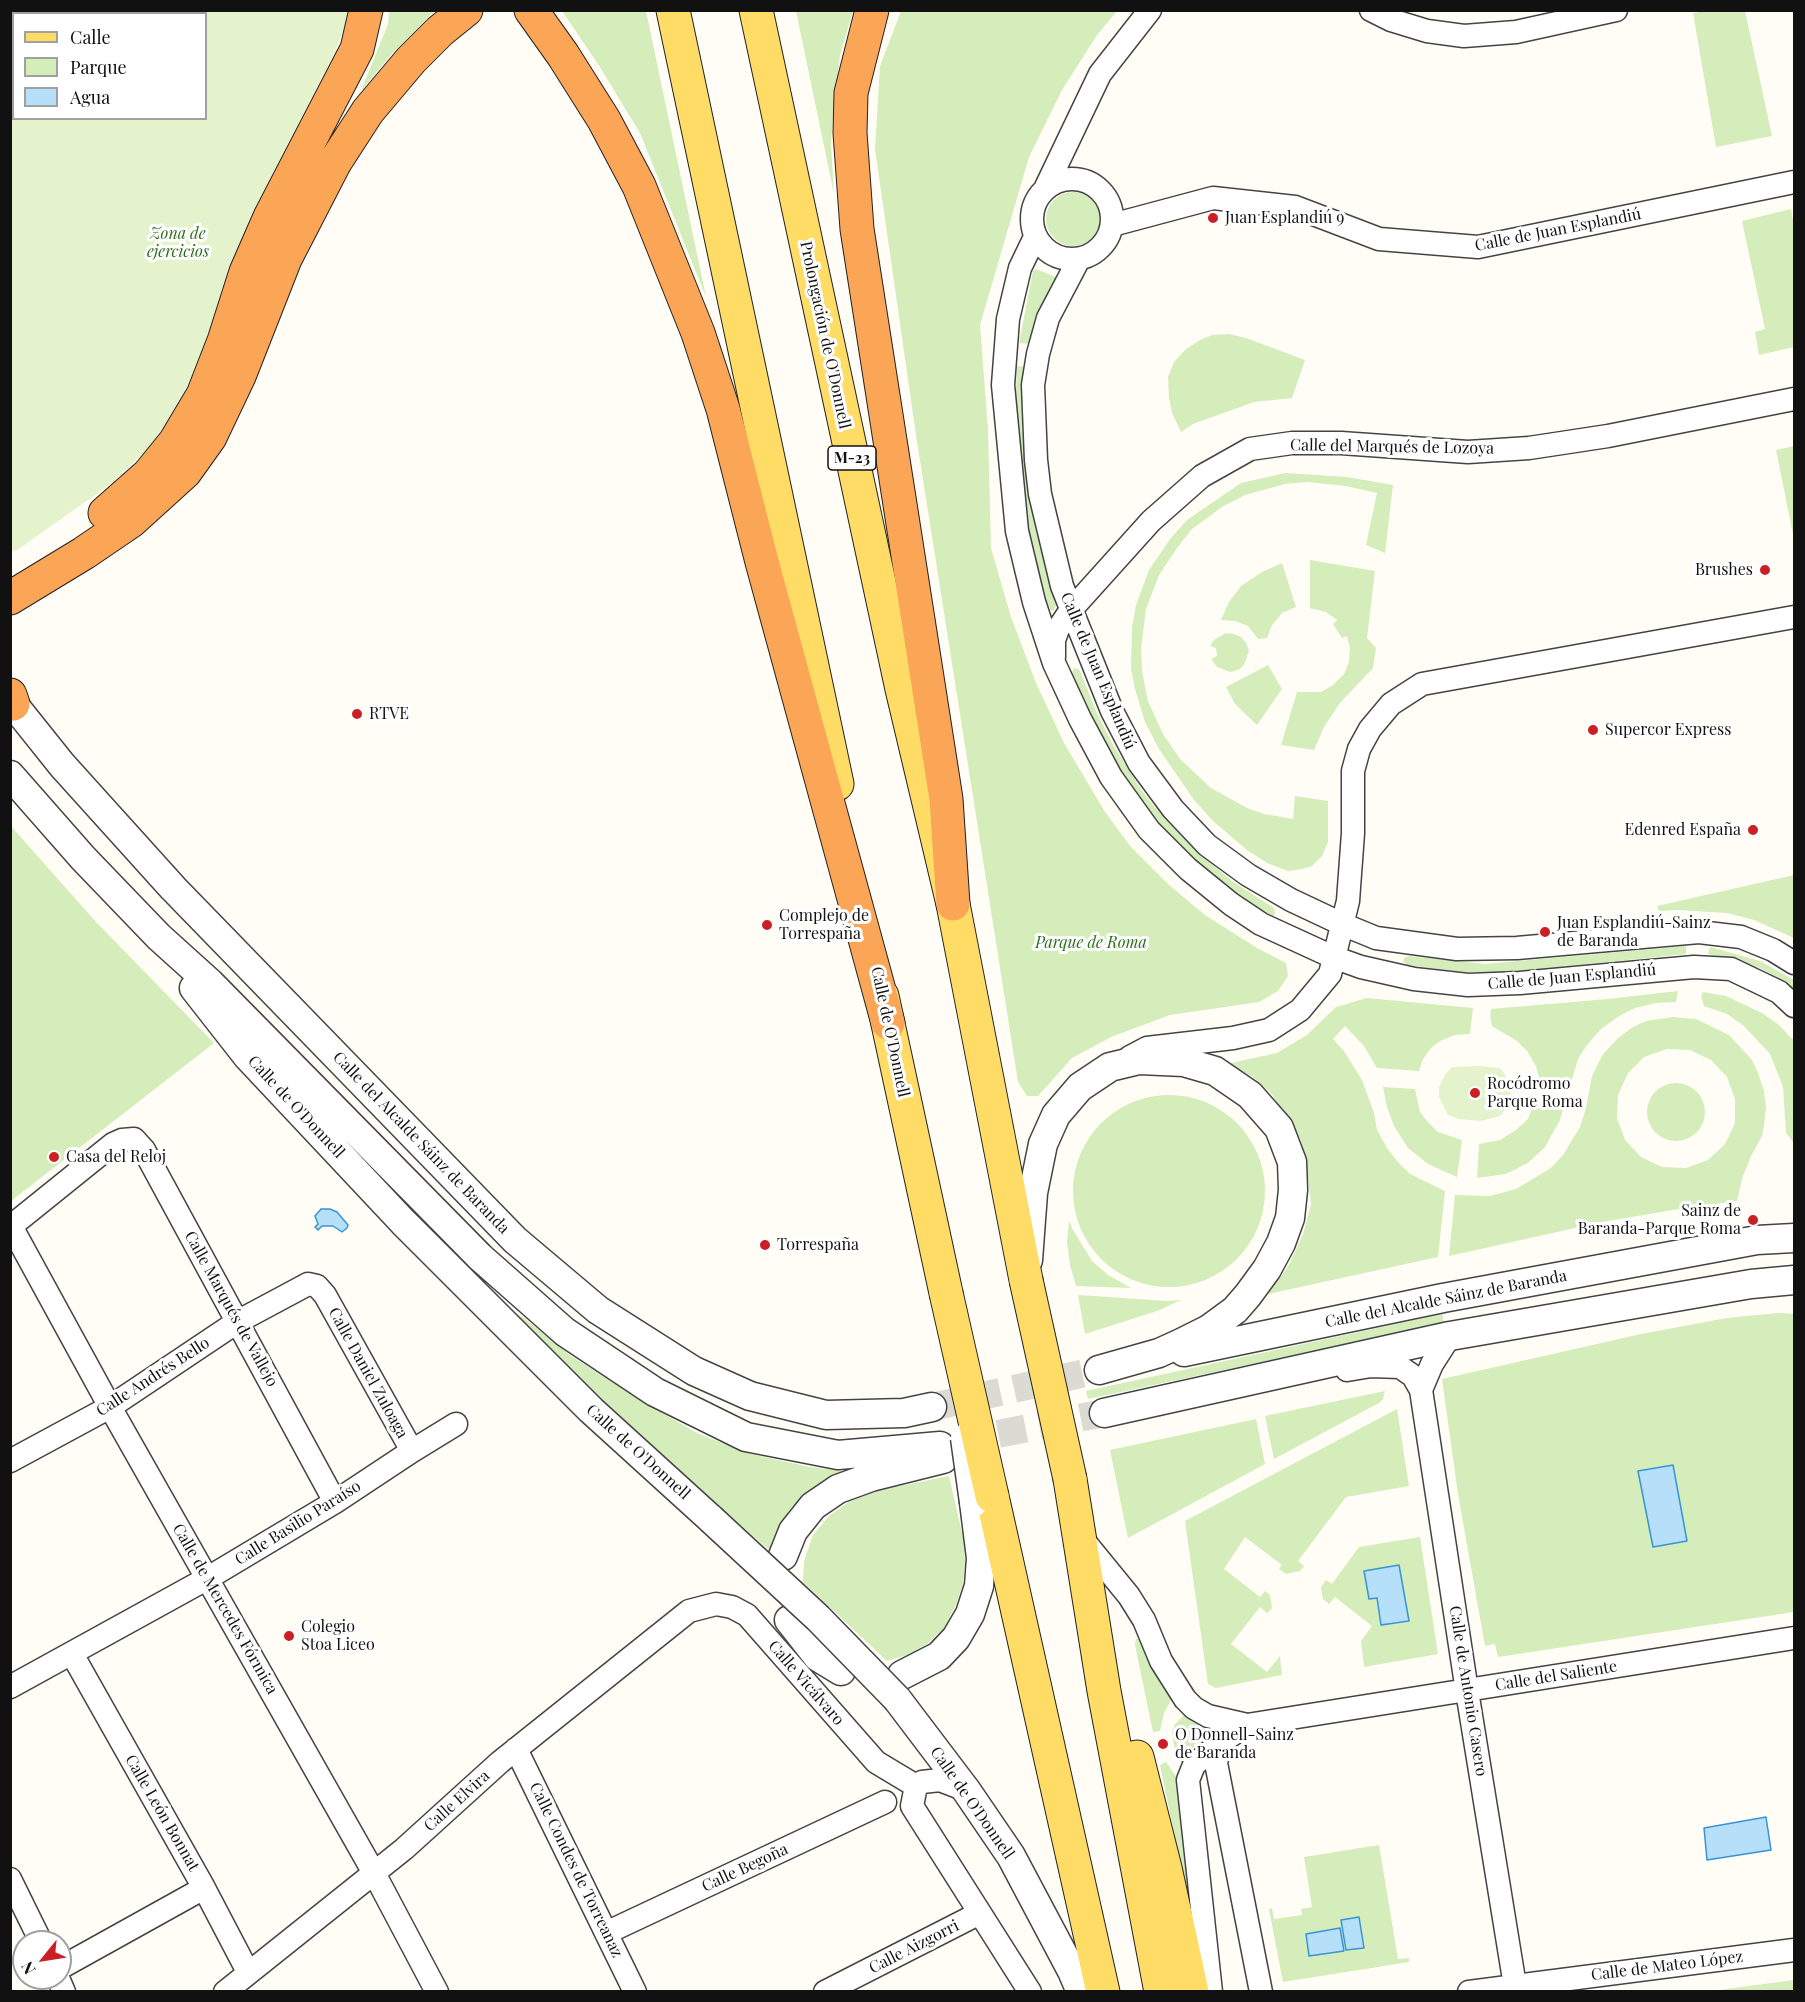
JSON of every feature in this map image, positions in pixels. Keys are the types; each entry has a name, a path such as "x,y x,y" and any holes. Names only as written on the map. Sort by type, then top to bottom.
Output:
{"highway":[{"path":"10,572 48,553 113,507 149,474 176,442 203,395 224,341 246,272 270,216 357,49 366,10"},
{"path":"10,598 132,521 185,472 210,437 239,376 285,259 335,162 368,111 411,60 440,31 466,10"},
{"path":"531,10 569,64 604,120 639,186 698,333 723,409 762,562 888,1023"},
{"path":"872,10 851,93 850,132 857,229 945,799 954,904"}],"main road":[{"name":"Calle de O'Donnell","path":"673,10 946,1293 983,1499 1103,1992"},
{"name":"Prolongación de O'Donnell","path":"756,10 902,689 954,904"},
{"path":"954,904 1026,1280 1070,1479 1104,1691 1161,1992"},
{"path":"1104,1691 1136,1752 1165,1868 1192,1992"}],"street":[{"path":"1047,188 1100,74 1150,10"},
{"path":"1371,10 1391,20 1427,31 1464,36 1516,32 1616,10"},
{"path":"1072,179 1086,181 1098,188 1106,198 1111,212 1112,225 1106,240 1094,253 1079,259 1058,257 1049,252 1035,237 1031,216 1039,195 1059,181 1072,179"},
{"name":"Calle de Juan Esplandiú","path":"1112,225 1214,198 1294,207 1379,239 1478,247 1794,182"},
{"name":"Calle de Juan Esplandiú","path":"1035,237 1020,268 1008,319 1004,385 1009,465 1017,531 1034,602 1054,663 1111,777 1149,830 1188,869 1231,904 1261,924 1333,957 1361,967 1414,980 1467,984 1520,984 1694,967 1731,969 1779,992 1794,1006"},
{"name":"Calle de Juan Esplandiú","path":"1079,259 1048,318 1038,354 1033,385 1036,460 1040,494 1070,611 1112,711 1139,763 1173,809 1207,845 1248,875 1342,924 1376,938 1458,949 1543,947 1699,932 1742,937 1773,950 1794,963"},
{"name":"Calle del Marqués de Lozoya","path":"1054,663 1054,640 1058,629 1070,611 1159,513 1202,476 1250,449 1292,443 1331,443 1468,452 1529,448 1608,436 1794,399"},
{"path":"1026,1280 1033,1193 1043,1143 1056,1115 1080,1087 1110,1067 1147,1048 1233,1038 1269,1030 1300,1010 1330,974 1348,901 1353,833 1353,771 1359,749 1370,729 1391,704 1422,684 1794,617"},
{"name":"Calle del Alcalde Sáinz de Baranda","path":"11,700 62,765 173,888 515,1240 598,1310 694,1371 750,1396 826,1416 904,1413 932,1407"},
{"path":"10,775 83,858 159,937 210,983 480,1257 565,1332 655,1392 746,1437 838,1455 941,1452 838,1489 813,1506 793,1531 783,1556"},
{"name":"Calle de O'Donnell","path":"159,937 214,1016 248,1057 395,1213 591,1410 818,1618 899,1687 1011,1856 1081,1992"},
{"name":"Calle del Alcalde Sáinz de Baranda","path":"1110,1067 1139,1060 1184,1062 1215,1071 1250,1095 1279,1128 1292,1162 1293,1190 1290,1218 1281,1243 1267,1269 1235,1310 1209,1329 1182,1343 1159,1353 1099,1370 1443,1298 1757,1240 1794,1238"},
{"name":"Calle Marqués de Vallejo","path":"11,1226 113,1144 122,1140 134,1139 144,1150 335,1502"},
{"name":"Calle de Mercedes Fórmica","path":"11,1226 110,1407 374,1873 437,1992"},
{"path":"1103,1419 1194,1394 1450,1336 1751,1284 1794,1280"},
{"name":"Calle Andrés Bello","path":"10,1461 110,1407 237,1322 308,1284 317,1286 325,1295"},
{"name":"Calle Daniel Zuloaga","path":"325,1295 412,1450"},
{"path":"1421,1390 1432,1364 1450,1336"},
{"path":"1194,1394 1261,1386 1371,1366 1400,1367 1413,1376 1421,1390"},
{"name":"Calle de Antonio Casero","path":"1421,1390 1516,1989"},
{"name":"Calle Basilio Paraíso","path":"10,1687 208,1578 335,1502 412,1450 456,1424"},
{"path":"899,1687 939,1656 956,1638 970,1614 979,1586 983,1499"},
{"path":"1080,1536 1129,1596 1143,1620 1161,1661 1185,1699 1194,1708 1208,1716 1247,1725"},
{"name":"Calle Vicálvaro","path":"688,1611 716,1604 732,1606 747,1616 876,1762 916,1786"},
{"name":"Calle Elvira","path":"225,1992 374,1873 516,1749 688,1611"},
{"path":"789,1620 818,1657 841,1671"},
{"name":"Calle del Saliente","path":"1247,1725 1794,1638"},
{"name":"Calle León Bonnat","path":"72,1654 204,1888 248,1972"},
{"path":"1211,1992 1188,1780 1194,1765 1221,1742 1247,1725"},
{"path":"1221,1742 1216,1763 1261,1992"},
{"name":"Calle Condes de Torreanaz","path":"516,1749 635,1992"},
{"path":"966,1790 940,1780 922,1782 916,1786 912,1806 1030,1992"},
{"name":"Calle Begoña","path":"606,1933 885,1802"},
{"path":"10,1879 35,1930"},
{"path":"72,1961 204,1888"},
{"name":"Calle Aizgorri","path":"825,1992 970,1918"},
{"name":"Calle de Mateo López","path":"1469,1992 1516,1989 1794,1950"}],"green space":[{"name":"Zona de ejercicios","path":"10,11 350,11 335,52 251,215 192,378 174,410 152,445 108,486 17,550 11,551"},
{"path":"389,11 434,11 389,57 361,91 388,24"},
{"path":"562,11 646,11 706,297 640,133"},
{"path":"796,11 853,11 840,55 833,114 831,144 834,194"},
{"name":"Parque de Roma","path":"901,11 1117,11 1097,35 1062,90 1029,157 980,325 988,430 991,548 1011,617 1036,683 1064,743 1105,812 1131,847 1169,885 1205,915 1257,948 1286,963 1288,976 1278,991 1259,1002 1170,1015 1111,1037 1072,1058 1038,1096 1027,1096 1018,1082 916,435 875,149 880,66"},
{"path":"1745,11 1772,136 1716,147 1693,13"},
{"path":"1068,192 1078,192 1088,196 1096,204 1100,219 1096,234 1088,242 1078,246 1068,246 1058,242 1050,234 1046,224 1046,214 1050,204 1058,196"},
{"path":"1791,209 1794,227 1794,347 1759,355 1755,332 1765,329 1742,221"},
{"path":"1036,269 1058,278 1031,344 1019,343 1033,271"},
{"path":"1229,334 1305,360 1292,398 1254,402 1193,424 1181,432 1172,413 1169,398 1168,377 1174,362 1186,349 1200,340 1212,335"},
{"path":"1017,366 1026,367 1023,409 1027,461 1035,527 1056,605 1051,611 1044,598 1028,527 1015,413"},
{"path":"1794,446 1794,539 1776,450"},
{"path":"1285,473 1347,477 1393,485 1385,553 1366,545 1377,493 1346,486 1308,482 1285,484 1245,495 1222,507 1192,529 1177,548 1159,575 1146,609 1141,648 1142,671 1148,701 1163,734 1180,759 1211,788 1247,808 1264,814 1293,819 1295,796 1328,801 1328,842 1322,856 1312,866 1288,871 1267,863 1247,850 1213,821 1194,800 1159,749 1145,722 1131,669 1132,627 1136,605 1149,570 1170,539 1187,520 1241,483"},
{"path":"1310,560 1375,571 1367,638 1376,648 1373,668 1340,703 1324,727 1314,750 1281,745 1297,692 1321,692 1333,685 1344,674 1349,662 1350,648 1347,636 1342,638 1333,624 1337,620 1326,612 1310,608"},
{"path":"1282,563 1296,607 1282,613 1272,625 1267,638 1258,639 1248,626 1235,621 1221,620 1229,602 1241,586 1262,572"},
{"path":"1226,633 1241,637 1249,651 1244,665 1230,672 1217,667 1211,659 1217,656 1216,648 1210,646 1214,640"},
{"path":"1268,665 1282,689 1257,725 1235,704 1226,687"},
{"path":"1074,668 1080,671 1112,743 1153,805 1196,851 1232,881 1274,908 1275,915 1253,904 1214,877 1180,847 1159,823 1139,798 1104,744 1072,673"},
{"path":"10,825 97,923 214,1043 11,1201"},
{"path":"1794,875 1794,938 1754,920 1727,913 1659,911 1657,906"},
{"path":"1686,946 1686,954 1510,972 1466,972 1407,965 1403,961 1408,956 1485,964"},
{"path":"1710,947 1760,961 1794,980 1794,990 1784,981 1760,968 1708,954"},
{"path":"1678,991 1676,1002 1656,1003 1635,1008 1600,1030 1578,1059 1569,1089 1541,1085 1536,1066 1527,1051 1517,1041 1492,1026 1490,1016 1491,1009"},
{"path":"1703,992 1726,996 1762,1013 1779,1025 1794,1041 1794,1143 1786,1133 1783,1087 1770,1054 1744,1026 1727,1014 1704,1006 1701,996"},
{"path":"1367,998 1473,1008 1470,1034 1455,1035 1440,1041 1423,1059 1419,1071 1377,1068 1364,1046 1345,1026 1333,1039 1344,1051 1362,1080 1374,1113 1377,1130 1387,1148 1410,1174 1445,1191 1438,1257 1268,1294 1289,1265 1303,1234 1311,1204 1307,1167 1301,1140 1271,1093 1253,1077 1231,1063 1277,1053 1307,1035 1336,1007"},
{"path":"1673,1017 1696,1019 1729,1035 1752,1060 1764,1091 1766,1107 1764,1126 1762,1136 1742,1179 1737,1201 1602,1222 1449,1256 1455,1195 1490,1196 1516,1189 1551,1168 1563,1155 1580,1127 1592,1076 1603,1054 1618,1038 1646,1021","holes":["1667,1049 1690,1050 1711,1060 1727,1077 1735,1099 1735,1123 1725,1144 1708,1160 1686,1168 1662,1167 1641,1157 1625,1140 1617,1118 1618,1095 1628,1073 1644,1057"]},
{"name":"Rocódromo Parque Roma","path":"1452,1067 1500,1068 1504,1073 1511,1090 1507,1108 1500,1116 1481,1121 1459,1119 1448,1115 1439,1097 1439,1087 1446,1073"},
{"path":"1676,1083 1687,1085 1700,1096 1705,1112 1703,1123 1692,1136 1676,1141 1665,1139 1652,1128 1647,1112 1649,1101 1660,1088"},
{"path":"1383,1087 1415,1089 1420,1112 1428,1122 1438,1132 1462,1140 1457,1177 1428,1164 1408,1148 1394,1126"},
{"path":"1178,1095 1206,1102 1223,1111 1237,1123 1249,1137 1258,1154 1264,1172 1264,1210 1258,1228 1249,1245 1237,1259 1223,1271 1206,1280 1188,1286 1160,1287 1132,1280 1115,1271 1089,1245 1074,1210 1073,1182 1080,1154 1089,1137 1115,1111 1150,1096"},
{"path":"1534,1103 1564,1106 1560,1120 1545,1147 1528,1163 1506,1174 1477,1178 1479,1144 1500,1140 1516,1130 1528,1119"},
{"path":"1069,1221 1092,1261 1108,1275 1131,1288 1076,1286 1067,1242"},
{"path":"1078,1295 1181,1300 1157,1311 1085,1334"},
{"path":"507,1309 524,1318 571,1356 697,1433 750,1454 810,1467 852,1472 831,1478 808,1492 790,1509 777,1530 769,1550 641,1437"},
{"path":"1778,1313 1794,1314 1794,1612 1498,1657 1495,1644 1485,1646 1458,1494 1442,1379 1641,1334 1727,1318"},
{"path":"1442,1314 1444,1323 1088,1399 1086,1391"},
{"path":"1385,1391 1379,1403 1274,1459 1265,1416"},
{"path":"1397,1409 1409,1486 1346,1497 1298,1561 1304,1566 1300,1571 1286,1574 1279,1569 1282,1565 1245,1537 1224,1569 1260,1597 1265,1591 1270,1595 1272,1608 1267,1613 1260,1607 1231,1644 1267,1672 1280,1656 1282,1675 1216,1688 1208,1684 1185,1521"},
{"path":"1256,1419 1265,1464 1128,1538 1110,1450"},
{"path":"949,1476 963,1537 965,1562 963,1583 956,1605 944,1628 927,1644 907,1655 887,1661 803,1582 804,1561 813,1535 829,1516 850,1501 881,1490"},
{"path":"1420,1537 1438,1654 1364,1667 1361,1641 1372,1626 1335,1597 1329,1604 1323,1599 1321,1587 1326,1580 1332,1584 1359,1547"},
{"path":"1140,1638 1172,1698 1164,1713 1160,1731 1153,1732 1135,1645 1136,1639"},
{"path":"1186,1713 1212,1732 1212,1735 1195,1745 1183,1763 1176,1758 1172,1732 1175,1724"},
{"path":"1166,1762 1180,1782 1194,1895 1187,1896 1160,1765"},
{"path":"1379,1845 1398,1959 1409,1958 1409,1962 1283,1982 1269,1909 1272,1908 1274,1919 1302,1915 1301,1909 1312,1907 1304,1857"},
{"path":"1794,1980 1794,1991 1711,1991"}],"water":[{"path":"321,1209 337,1212 348,1225 347,1228 342,1232 333,1226 322,1226 318,1230 315,1227 318,1224 315,1216"},
{"path":"1673,1465 1687,1541 1653,1547 1638,1471"},
{"path":"1399,1565 1409,1621 1381,1625 1377,1598 1369,1599 1364,1571"},
{"path":"1766,1817 1771,1850 1707,1860 1704,1828"},
{"path":"1359,1917 1364,1948 1346,1950 1341,1920"},
{"path":"1340,1928 1344,1951 1309,1956 1306,1934"}],"tunnel":[{"path":"932,1407 1099,1370"},
{"path":"957,1442 1104,1413"}],"place":[{"name":"Juan Esplandiú 9","path":"1213,218"},
{"name":"Brushes","path":"1765,570"},
{"name":"RTVE","path":"357,714"},
{"name":"Supercor Express","path":"1593,730"},
{"name":"Edenred España","path":"1753,830"},
{"name":"Complejo de Torrespaña","path":"767,925"},
{"name":"Juan Esplandiú-Sainz de Baranda","path":"1545,932"},
{"name":"Rocódromo Parque Roma","path":"1475,1093"},
{"name":"Casa del Reloj","path":"54,1157"},
{"name":"Sainz de Baranda-Parque Roma","path":"1753,1220"},
{"name":"Torrespaña","path":"765,1245"},
{"name":"Colegio Stoa Liceo","path":"289,1636"},
{"name":"O Donnell-Sainz de Baranda","path":"1163,1744"}]}
